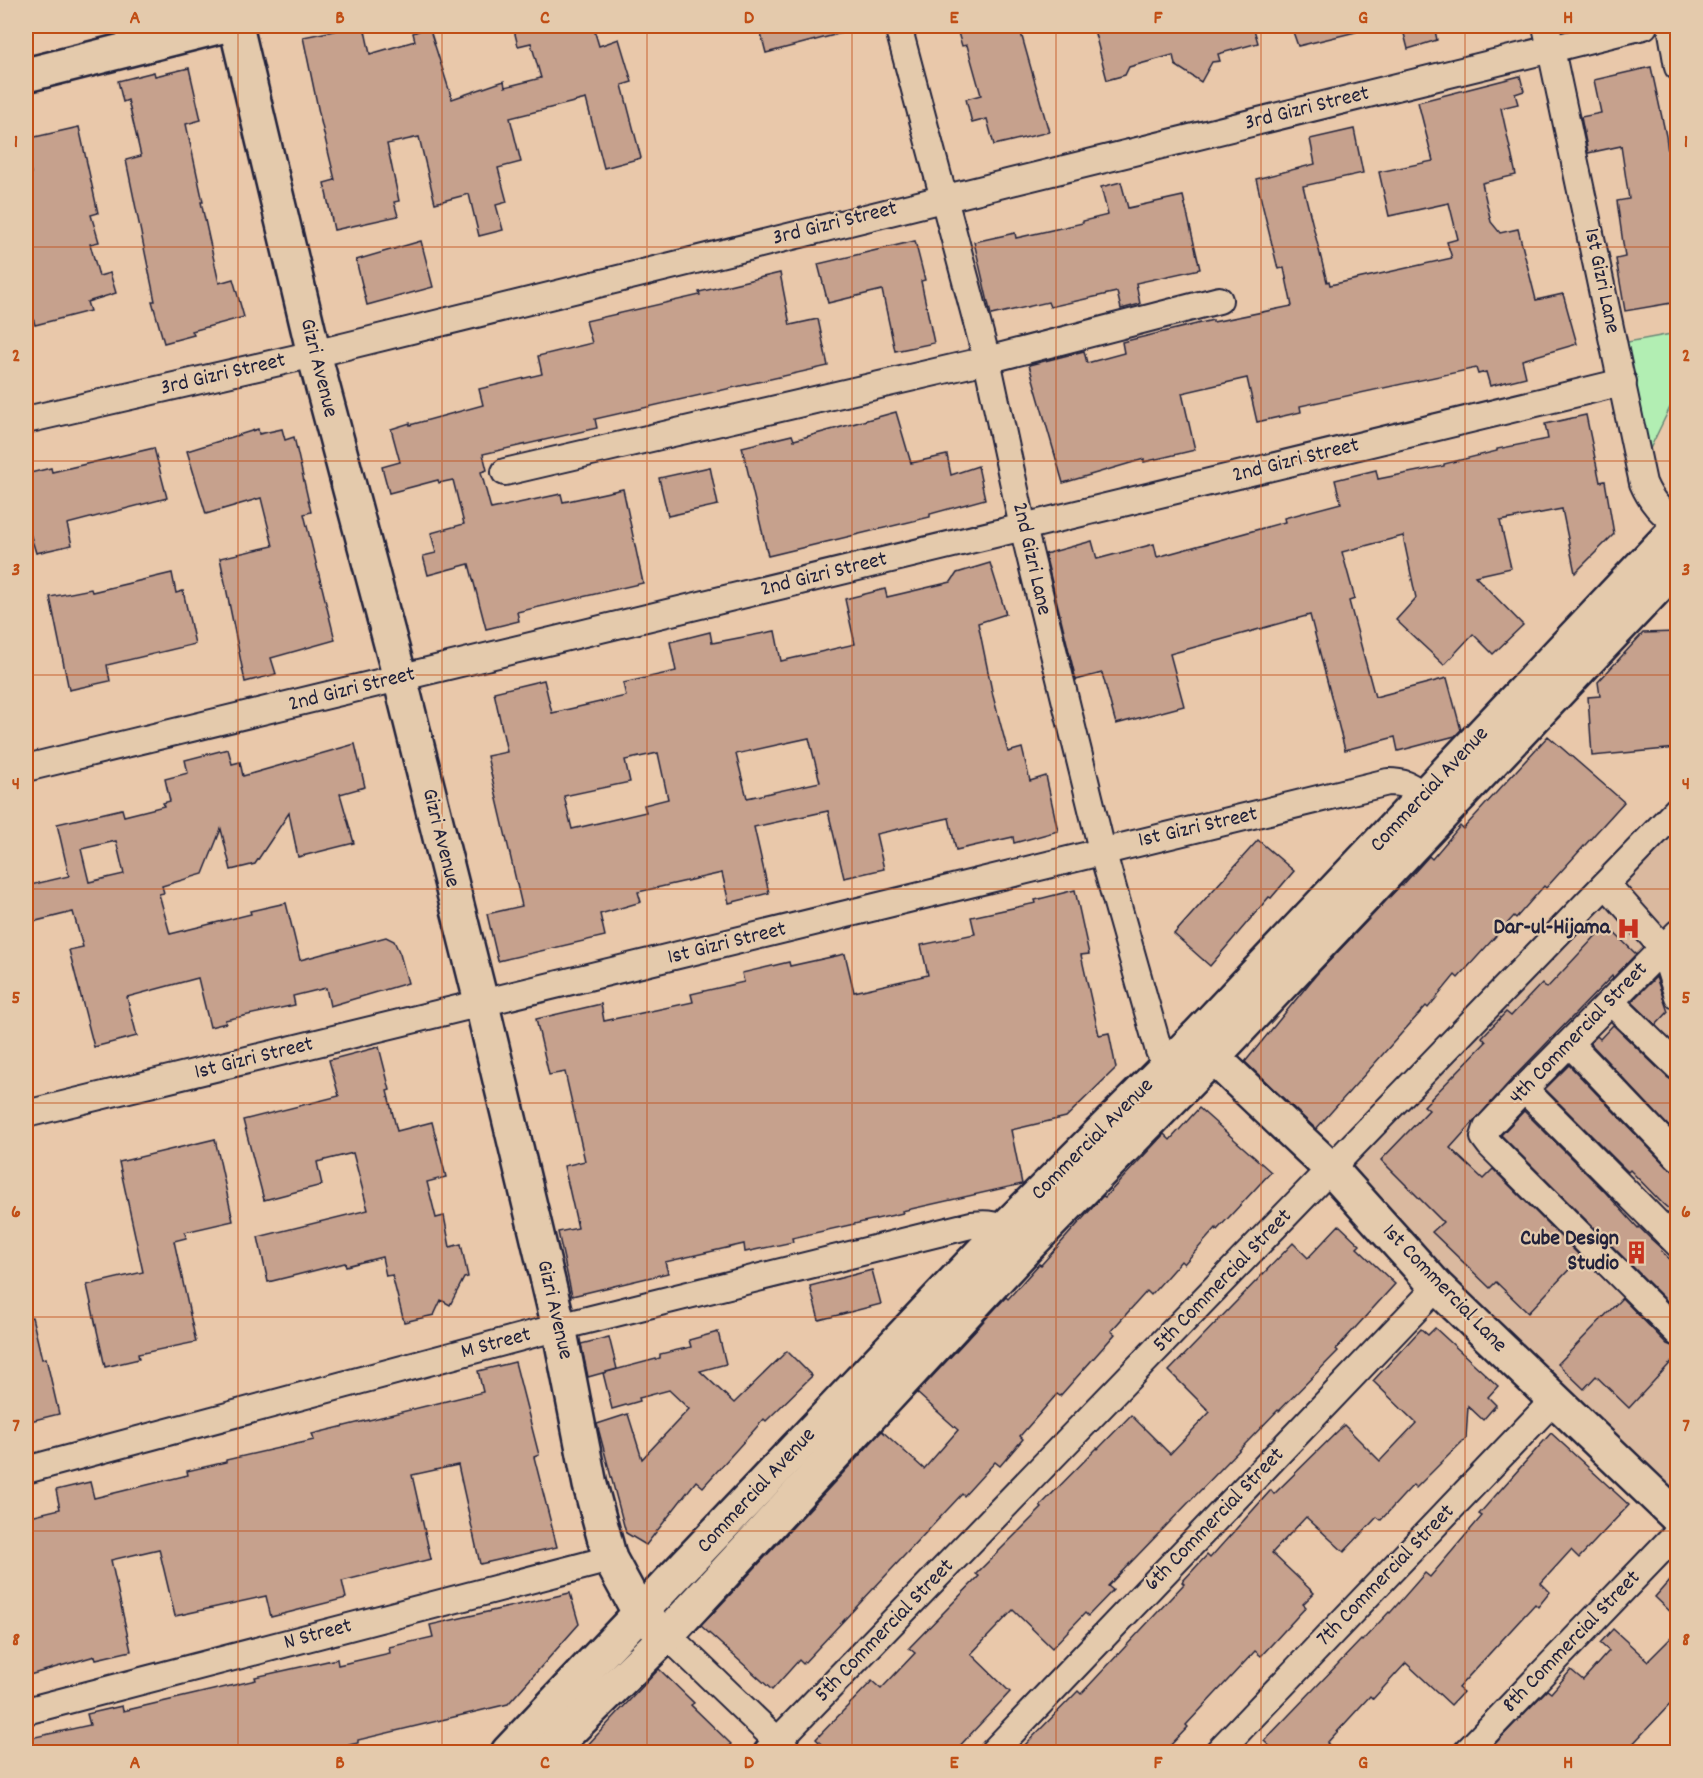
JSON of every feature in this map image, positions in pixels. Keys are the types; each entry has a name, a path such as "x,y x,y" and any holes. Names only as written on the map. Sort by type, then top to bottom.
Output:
{"main road":[{"path":"26,53 140,26"},
{"path":"26,75 222,26"},
{"name":"Gizri Avenue","path":"236,26 314,354 400,678 482,1005 559,1328 590,1485 609,1559 640,1614 667,1635"},
{"name":"Commercial Avenue","path":"1205,1047 1425,795 1677,526"},
{"name":"Commercial Avenue","path":"507,1752 1003,1230 1178,1074 1677,565"},
{"name":"1st Commercial Lane","path":"1205,1047 1331,1169 1437,1287 1677,1518"},
{"name":"Commercial Avenue","path":"552,1749 667,1635 1025,1250 1178,1074"}],"street":[{"name":"2nd Gizri Lane","path":"898,26 987,360 1023,527 1102,850 1160,1051 1178,1074"},
{"name":"3rd Gizri Street","path":"26,420 314,354 942,197 1549,37 1644,26"},
{"path":"1671,26 1677,66"},
{"name":"1st Gizri Lane","path":"1549,37 1643,483 1648,496 1658,509 1677,526"},
{"path":"505,472 987,360 1219,300"},
{"name":"2nd Gizri Street","path":"26,768 1623,382"},
{"name":"1st Gizri Street","path":"26,1114 482,1005 1102,850 1388,782 1402,782 1425,795"},
{"name":"5th Commercial Street","path":"778,1749 1677,809"},
{"path":"1606,884 1670,940 1677,996"},
{"name":"4th Commercial Street","path":"1670,940 1487,1128 1484,1137 1677,1333"},
{"path":"1611,1002 1677,1066"},
{"path":"1570,1044 1677,1157"},
{"path":"1524,1089 1677,1244"},
{"name":"M Street","path":"26,1470 559,1328 971,1225 988,1224 1003,1230"},
{"name":"6th Commercial Street","path":"993,1752 1437,1287"},
{"name":"7th Commercial Street","path":"1218,1752 1554,1400"},
{"name":"8th Commercial Street","path":"1467,1752 1677,1532"},
{"name":"N Street","path":"26,1711 609,1559"},
{"path":"667,1635 778,1749"},
{"path":"507,1752 552,1749"}],"shaded area":[{"path":"1677,827 1677,1503 1336,1165"}],"green space":[{"path":"1677,333 1677,393 1646,457 1622,343"}],"building":[{"path":"364,26 370,54 415,41 413,33 429,27 452,99 504,81 505,87 541,78 531,43 518,46 513,26 593,26 599,46 619,39 632,82 622,85 641,158 604,168 586,99 510,118 521,162 498,168 507,202 496,205 503,230 479,236 469,194 435,203 419,137 387,144 399,201 394,202 398,216 334,230 324,183 335,180 303,37"},
{"path":"759,26 849,26 850,31 766,53"},
{"path":"956,26 1019,26 1049,132 994,145 987,119 972,123 966,99 981,95 967,45 962,46"},
{"path":"1093,26 1253,26 1258,43 1218,54 1220,61 1212,62 1201,82 1175,65 1173,55 1129,67 1125,75 1107,80"},
{"path":"1291,26 1355,26 1356,32 1298,46"},
{"path":"1402,26 1434,26 1437,40 1408,49"},
{"path":"1651,67 1666,136 1677,223 1677,302 1625,311 1616,259 1625,257 1617,201 1629,199 1621,146 1588,153 1581,117 1601,113 1594,80"},
{"path":"189,68 201,120 186,124 203,202 201,202 219,283 233,279 244,317 192,331 194,335 164,343 152,301 155,301 126,160 141,156 128,100 123,102 118,81 154,72 155,76"},
{"path":"1520,76 1524,91 1515,94 1518,104 1501,108 1516,175 1482,183 1491,222 1500,233 1518,229 1536,300 1563,294 1577,344 1522,360 1526,377 1490,386 1486,372 1478,374 1476,368 1300,406 1301,412 1257,422 1247,378 1182,393 1195,450 1144,462 1144,459 1063,483 1029,365 1084,351 1087,363 1124,353 1122,342 1213,320 1213,322 1292,306 1284,268 1278,269 1256,179 1315,164 1310,139 1354,129 1363,173 1303,186 1327,282 1329,281 1330,285 1452,258 1447,242 1458,239 1449,203 1389,216 1379,172 1433,161 1418,102"},
{"path":"79,127 98,213 91,215 99,242 90,244 99,276 110,273 116,293 87,302 90,311 35,325 26,293 26,175 31,173 26,153 26,139"},
{"path":"1121,182 1128,208 1183,196 1200,269 1136,283 1140,304 1121,309 1117,292 1050,307 1048,302 991,315 974,242 1015,233 1016,238 1108,215 1101,187"},
{"path":"421,241 433,287 367,305 356,260"},
{"path":"915,241 925,280 921,281 934,343 895,351 882,290 828,303 818,264"},
{"path":"780,273 790,325 818,319 828,366 595,419 597,428 483,454 487,470 481,472 491,509 561,494 563,502 623,489 643,583 517,612 519,621 486,629 469,564 428,575 423,556 436,553 431,533 464,524 453,480 439,483 438,480 389,493 382,467 400,462 391,429 483,405 479,389 542,374 538,356 592,343 586,321 700,295 699,292"},
{"path":"896,412 911,463 947,455 951,475 978,466 985,499 930,514 930,517 768,556 742,447 792,435 794,440"},
{"path":"1586,415 1600,482 1605,481 1614,534 1575,573 1562,509 1500,521 1511,568 1475,576 1523,625 1493,654 1473,634 1444,665 1396,620 1416,598 1403,536 1342,552 1355,599 1349,601 1375,697 1447,678 1461,730 1455,736 1398,751 1395,737 1345,750 1310,615 1170,654 1184,706 1116,724 1102,673 1076,680 1045,554 1092,541 1097,559 1154,544 1157,557 1285,522 1284,518 1341,503 1335,480 1376,470 1378,479 1444,466 1444,464 1497,451 1497,449 1548,439 1545,424"},
{"path":"258,429 259,434 282,429 285,440 294,437 311,512 304,514 335,640 271,658 276,674 245,682 220,558 273,546 261,498 206,514 187,451"},
{"path":"154,448 167,498 67,524 72,545 36,553 26,520 26,474 51,468 52,472"},
{"path":"710,467 718,505 668,516 659,478"},
{"path":"990,563 1006,614 978,623 993,696 1008,752 1022,748 1030,781 1046,776 1058,831 1014,843 1013,837 956,850 949,818 876,834 884,869 844,878 828,811 754,827 769,893 729,903 722,873 638,892 641,902 600,914 605,936 498,961 487,914 522,906 487,756 507,752 494,692 544,680 552,713 626,696 623,683 676,671 670,642 710,632 712,643 775,631 781,661 855,644 845,599 885,589 887,597 951,582 957,573","holes":["809,738 820,782 747,798 736,754","658,753 668,799 644,805 646,812 572,829 564,796 630,782 625,760"]},
{"path":"172,573 176,593 183,591 195,644 107,665 110,681 69,690 50,597 91,589 92,592"},
{"path":"1677,632 1677,748 1592,756 1588,697 1600,696 1598,682 1643,633"},
{"path":"1548,736 1624,802 1546,888 1544,886 1516,918 1514,916 1458,978 1455,975 1428,1008 1426,1006 1316,1129 1245,1062 1316,975 1429,856 1432,859 1460,826 1463,829"},
{"path":"355,744 365,787 340,794 354,843 298,857 289,813 255,864 231,870 221,829 203,874 162,886 164,893 159,894 170,934 286,903 300,960 386,937 394,941 408,983 330,1006 326,988 293,996 295,1005 225,1020 226,1023 210,1027 198,978 127,997 137,1036 94,1047 69,950 83,947 73,912 32,922 29,910 26,911 26,886 69,876 57,824 122,809 124,816 164,806 163,803 170,801 165,779 188,773 185,760 228,749 232,764 240,762 243,776","holes":["116,841 124,874 89,882 81,849"]},
{"path":"1258,840 1294,871 1210,966 1174,934"},
{"path":"1075,890 1089,954 1081,955 1099,1035 1109,1033 1116,1068 1066,1117 1011,1130 1022,1184 792,1238 793,1242 745,1252 744,1244 665,1262 668,1273 572,1296 558,1232 578,1228 564,1166 585,1161 565,1072 549,1075 536,1019 601,1004 604,1021 693,1002 691,994 744,982 742,973 789,962 790,966 845,954 854,992 928,975 921,945 975,934 971,917 1036,903 1035,900"},
{"path":"1606,925 1636,954 1513,1078 1450,1148 1483,1179 1493,1169 1581,1257 1528,1313 1496,1282 1490,1288 1432,1232 1443,1222 1381,1160 1429,1110 1424,1106 1486,1042 1482,1037 1506,1012 1511,1016 1542,983 1547,988"},
{"path":"1656,977 1668,1012 1656,1025 1633,1003 1633,1000"},
{"path":"1613,1025 1668,1078 1677,1083 1677,1135 1590,1043 1597,1036 1600,1039"},
{"path":"379,1047 397,1131 432,1122 446,1177 427,1182 436,1218 444,1216 450,1247 461,1244 468,1277 464,1278 450,1305 441,1300 434,1315 404,1322 392,1275 386,1276 382,1257 346,1266 345,1263 268,1282 258,1237 368,1210 353,1153 317,1162 322,1185 264,1200 243,1120 339,1096 329,1060"},
{"path":"1569,1065 1667,1167 1677,1172 1677,1216 1630,1170 1628,1172 1545,1089"},
{"path":"1199,1108 1271,1172 1184,1264 1181,1261 1151,1295 1147,1291 1111,1331 1115,1334 1060,1396 1057,1394 1020,1436 1023,1439 1000,1466 995,1462 964,1496 962,1494 803,1664 799,1660 772,1690 701,1626 882,1431 924,1469 958,1430 917,1393 1006,1297 1008,1299 1039,1264 1041,1265 1101,1198 1105,1197 1164,1134 1170,1140"},
{"path":"1524,1111 1677,1266 1677,1311 1501,1135"},
{"path":"215,1139 233,1221 185,1232 186,1238 174,1241 196,1342 138,1354 139,1359 105,1367 87,1285 143,1272 119,1162"},
{"path":"1339,1225 1360,1245 1357,1248 1395,1284 1336,1349 1338,1351 1108,1586 1113,1590 1088,1616 1085,1613 1052,1648 1013,1610 971,1654 1010,1692 954,1752 829,1752 816,1739 872,1681 881,1689 915,1653 909,1648 979,1576 976,1574 1131,1415 1170,1454 1210,1412 1169,1371 1293,1243 1308,1258"},
{"path":"872,1270 881,1304 819,1320 810,1286"},
{"path":"1622,1298 1667,1344 1677,1348 1677,1356 1629,1408 1596,1376 1584,1389 1558,1364"},
{"path":"32,1317 42,1359 46,1358 59,1414 26,1422 26,1318"},
{"path":"1435,1328 1498,1386 1488,1397 1496,1405 1483,1420 1468,1406 1466,1438 1416,1488 1413,1485 1381,1520 1377,1517 1344,1552 1306,1517 1272,1553 1314,1593 1303,1604 1306,1607 1261,1656 1255,1651 1164,1752 1018,1752 1078,1691 1081,1694 1184,1584 1182,1582 1207,1555 1210,1558 1271,1490 1274,1494 1344,1425 1380,1461 1416,1423 1373,1381 1421,1329 1428,1335"},
{"path":"718,1332 726,1364 700,1371 734,1403 787,1351 812,1376 766,1421 764,1419 703,1487 696,1481 646,1545 626,1533 597,1424 628,1414 642,1459 689,1409 669,1390 639,1398 640,1401 612,1409 603,1373 660,1358 660,1354 691,1347 689,1340"},
{"path":"609,1337 617,1369 588,1377 581,1344"},
{"path":"515,1362 539,1455 534,1457 557,1547 480,1564 458,1465 412,1475 431,1559 342,1581 346,1598 271,1617 266,1596 175,1616 159,1549 111,1560 131,1651 96,1659 95,1656 26,1676 26,1517 60,1509 56,1490 90,1482 94,1498 188,1475 187,1471 226,1462 226,1460 314,1440 312,1434 483,1392 478,1371"},
{"path":"1551,1433 1629,1505 1579,1558 1571,1550 1541,1583 1550,1592 1538,1607 1535,1604 1458,1688 1463,1692 1451,1705 1406,1663 1373,1699 1370,1696 1327,1743 1337,1752 1276,1752 1264,1741 1390,1613 1425,1573 1430,1577 1482,1516 1479,1514"},
{"path":"1677,1572 1677,1618 1655,1597"},
{"path":"570,1593 579,1624 508,1704 317,1752 26,1752 26,1739 90,1725 87,1714 122,1706 123,1711 256,1680 255,1677 337,1659 338,1665 390,1653 389,1647 433,1637 430,1625"},
{"path":"1613,1629 1648,1661 1677,1632 1677,1697 1625,1752 1487,1752 1547,1690 1551,1693 1571,1670 1583,1680 1609,1651 1600,1643"},
{"path":"659,1669 694,1703 691,1705 731,1744 723,1752 581,1752"}],"place":[{"name":"Dar-ul-Hijama","path":"1628,928"},
{"name":"Cube Design Studio","path":"1637,1252"}]}
